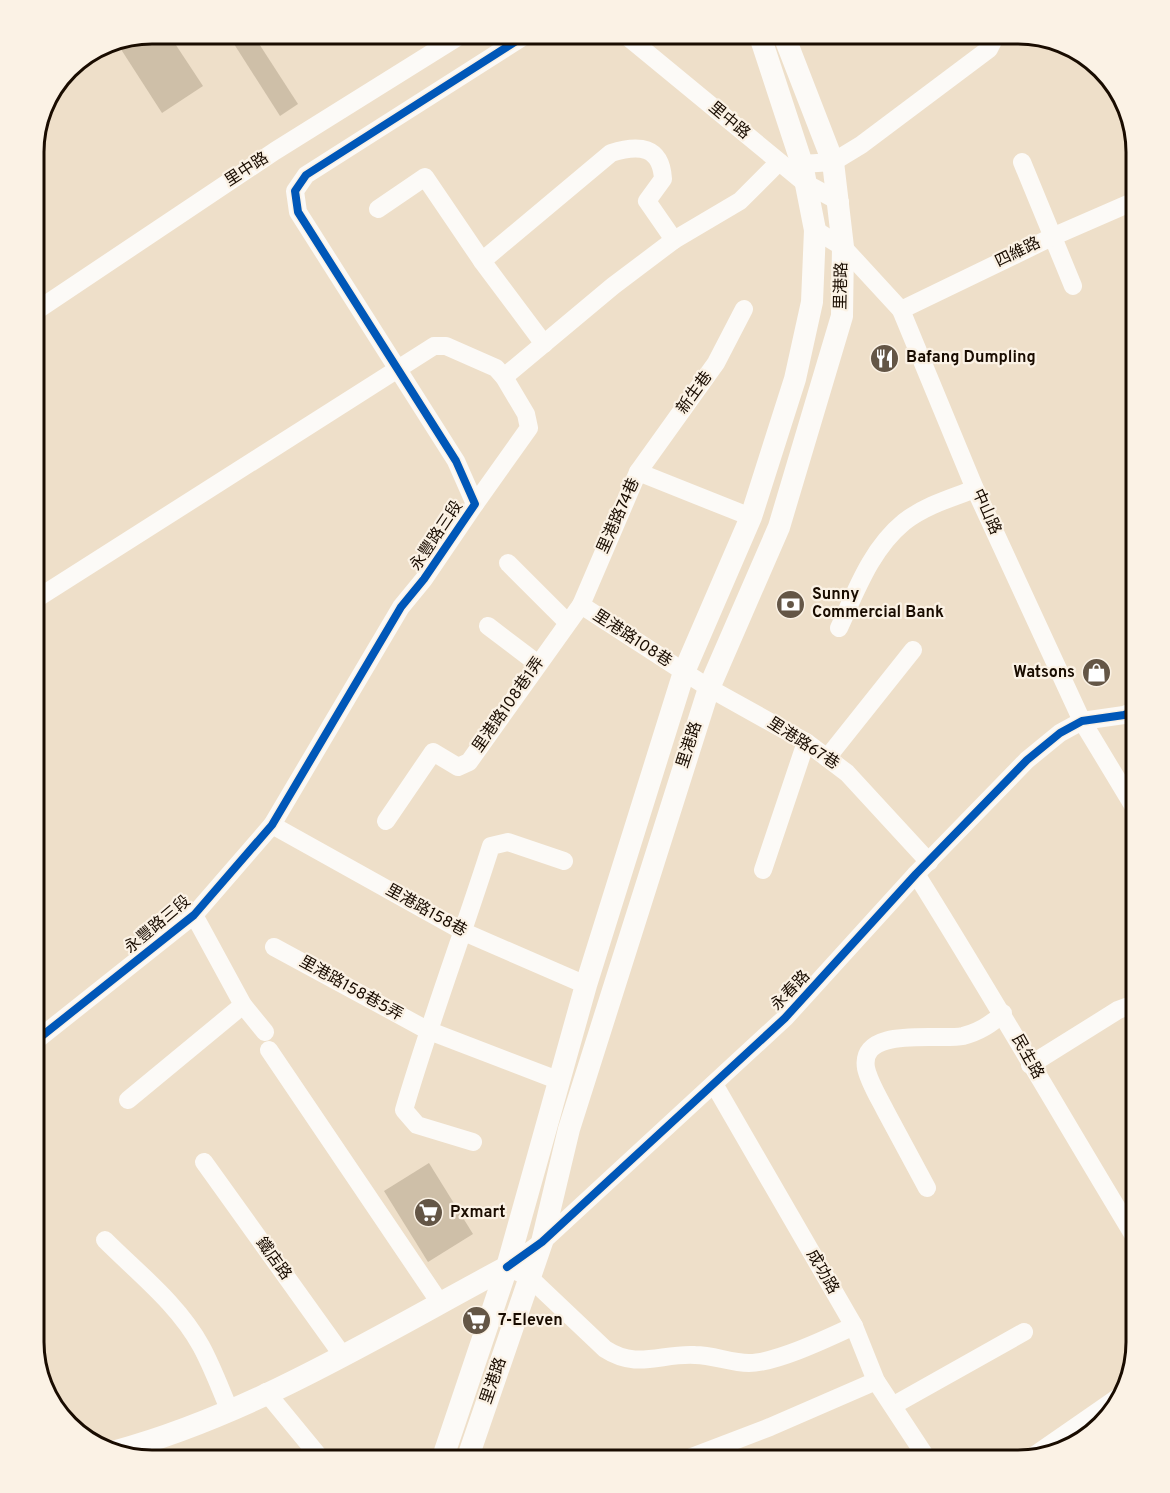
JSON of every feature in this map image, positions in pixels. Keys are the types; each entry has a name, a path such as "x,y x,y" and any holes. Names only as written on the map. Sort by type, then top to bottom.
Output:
{"main road":[{"name":"里港路","path":"445,1450 507,1267 586,985 684,672 751,516 797,368 812,302 815,230 804,173 763,44"},
{"name":"里港路","path":"470,1450 542,1242 576,1106 709,688 778,527 823,387 842,316 843,247 840,202 833,162 787,44"},
{"path":"128,1447 147,1442 230,1409 342,1356 507,1267"}],"street":[{"name":"里中路","path":"44,293 176,203 424,44"},
{"name":"里中路","path":"44,306 266,157 446,44"},
{"name":"永豐路三段","path":"44,1034 194,915 272,825 401,607 424,579 475,504 456,461 298,212 295,191 306,175 512,44"},
{"name":"里中路","path":"636,44 779,162 804,173 840,202"},
{"path":"804,173 833,162 861,145 989,49 992,44"},
{"path":"482,261 611,153 632,146 652,153 662,163 663,179 647,201 674,240"},
{"path":"504,376 613,286 674,240 740,201 779,162"},
{"path":"1022,162 1073,286"},
{"path":"378,208 425,177 482,261 544,344"},
{"name":"四維路","path":"901,310 1052,237 1126,205"},
{"name":"中山路","path":"815,230 843,247 901,310 975,489 1082,721 1126,794"},
{"name":"新生巷","path":"638,472 716,363 744,309"},
{"path":"44,594 434,346 446,346 496,368 504,376 526,414 529,428 475,504"},
{"name":"里港路74巷","path":"581,605 638,472 751,516"},
{"path":"839,628 865,570 882,545 904,522 933,505 975,489"},
{"name":"里港路108巷","path":"508,563 567,622"},
{"name":"里港路108巷1弄","path":"386,821 433,752 458,767 469,762 581,605"},
{"name":"里港路108巷","path":"581,605 684,672"},
{"path":"488,626 538,664"},
{"path":"827,758 914,650"},
{"name":"里港路67巷","path":"684,672 806,742 847,773 922,868"},
{"path":"1082,721 1126,714"},
{"name":"永春路","path":"507,1267 542,1242 785,1018 922,868 1027,760 1060,733 1082,721"},
{"path":"763,870 806,742"},
{"name":"里港路158巷","path":"272,825 464,932 586,985"},
{"path":"473,1142 417,1125 404,1110 427,1030 464,932 491,846 508,842 564,861"},
{"name":"民生路","path":"922,868 1030,1065 1126,1223"},
{"name":"永豐路三段","path":"194,915 243,1005 265,1032"},
{"name":"里港路158巷5弄","path":"274,947 427,1030 560,1081"},
{"path":"128,1100 243,1005"},
{"path":"1030,1065 1126,1007"},
{"path":"927,1188 878,1095 866,1068 867,1055 872,1047 891,1038 948,1037 970,1033 992,1024 1003,1013"},
{"path":"269,1050 440,1303"},
{"name":"成功路","path":"714,1084 854,1326 876,1380 922,1450"},
{"name":"鐵店路","path":"204,1162 342,1356"},
{"path":"105,1240 169,1302 201,1345 230,1409"},
{"path":"507,1267 529,1277 605,1350 615,1356 639,1362 695,1355 751,1363 803,1349 854,1326"},
{"path":"894,1405 1024,1332"},
{"path":"710,1450 770,1427 876,1380"},
{"path":"266,1392 314,1450"},
{"path":"1050,1445 1104,1407"}],"building":[{"path":"145,44 175,44 203,86 162,113 120,48"},
{"path":"234,44 259,44 298,104 280,116"},
{"name":"Pxmart","path":"429,1163 473,1234 428,1262 384,1191"}],"cycle path":[{"path":"44,1034 194,915 272,825 401,607 424,579 475,504 456,461 298,212 295,191 306,175 512,44"},
{"path":"507,1267 542,1242 785,1018 916,874 1027,760 1060,733 1082,721 1126,714"}],"place":[{"name":"Bafang Dumpling","path":"885,358"},
{"name":"Sunny Commercial Bank","path":"791,604"},
{"name":"Watsons","path":"1096,673"},
{"name":"Pxmart","path":"429,1213"},
{"name":"7-Eleven","path":"477,1321"}]}
